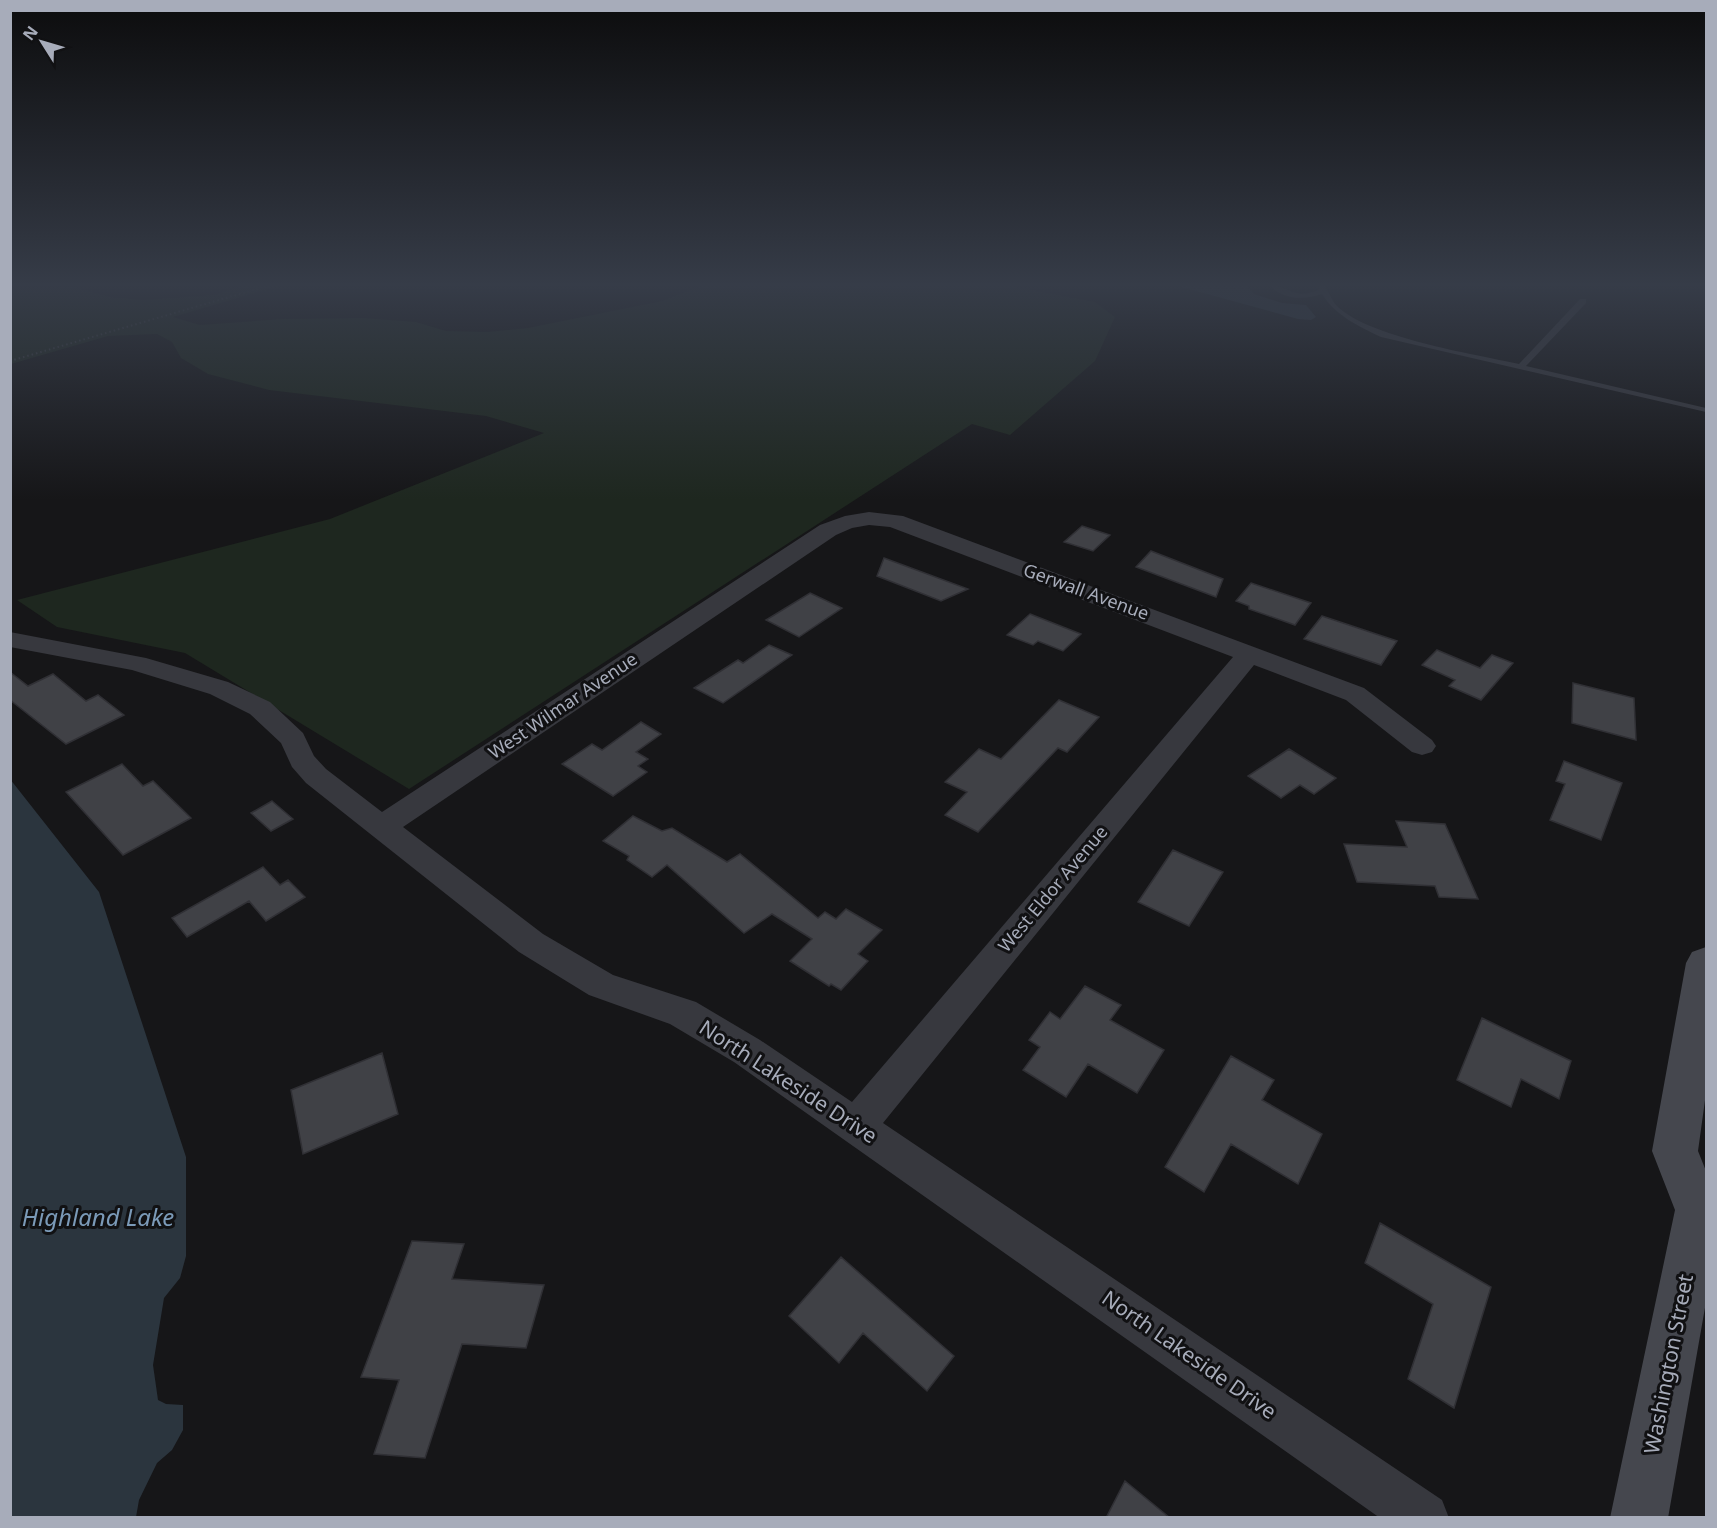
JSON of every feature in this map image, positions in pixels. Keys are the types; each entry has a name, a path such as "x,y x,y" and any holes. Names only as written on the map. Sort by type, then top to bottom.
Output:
{"main road":[{"name":"Washington Street","path":"1639,1518 1703,1206 1675,1151 1707,963"}],"street":[{"name":"Gerwall Avenue","path":"746,584 843,522 871,517 883,518 1355,694 1422,746"},
{"name":"West Wilmar Avenue","path":"381,827 746,584"},
{"name":"North Lakeside Drive","path":"10,639 137,663 219,688 260,708 292,739 302,760 316,776 531,943 601,985 683,1013 747,1050 1424,1518"},
{"name":"West Eldor Avenue","path":"856,1126 1250,653"}],"lane":[{"path":"1483,357 1707,410"},
{"path":"1521,366 1529,357"}],"shaded area":[{"path":"11,357 34,357 11,364"},
{"path":"1097,357 1010,435 972,424 409,789 185,653 57,627 17,600 330,519 544,433 486,416 269,390 208,374 181,358"}],"water":[{"name":"Highland Lake","path":"10,779 99,892 186,1157 186,1256 180,1278 164,1298 153,1365 158,1400 166,1404 183,1405 183,1430 172,1450 157,1463 139,1500 136,1517 11,1517"}],"building":[{"path":"1082,526 1110,535 1093,551 1064,542"},
{"path":"1151,551 1223,579 1216,597 1136,567"},
{"path":"884,558 968,589 941,601 877,576"},
{"path":"1251,583 1311,603 1295,625 1249,609 1249,606 1236,601"},
{"path":"810,593 842,608 799,637 766,620"},
{"path":"1030,614 1081,634 1063,651 1038,641 1033,645 1007,635"},
{"path":"1322,616 1397,641 1381,665 1304,639"},
{"path":"769,645 792,655 723,703 694,688 738,660 743,663"},
{"path":"1437,650 1480,668 1492,655 1513,663 1481,700 1449,686 1455,680 1422,665"},
{"path":"10,672 28,686 53,674 86,701 98,695 124,715 66,744 10,700"},
{"path":"1573,683 1634,698 1636,740 1572,723"},
{"path":"1059,700 1099,717 1067,752 1058,748 978,832 945,815 967,792 945,782 979,749 1001,759"},
{"path":"641,722 661,734 636,752 648,759 638,766 647,772 613,796 562,764 592,744 602,750"},
{"path":"1289,749 1336,778 1314,794 1300,785 1281,798 1248,776"},
{"path":"1564,761 1622,783 1601,840 1550,820 1565,784 1556,781"},
{"path":"122,764 143,786 153,781 191,818 123,855 66,792"},
{"path":"272,801 293,819 271,831 251,813"},
{"path":"633,816 662,831 672,828 727,862 740,854 818,918 825,912 836,919 846,909 882,930 858,954 868,961 841,990 831,984 829,986 790,961 812,939 772,914 744,933 667,865 652,877 627,860 629,856 603,841"},
{"path":"1396,821 1445,824 1478,899 1439,897 1435,886 1357,882 1344,844 1407,847"},
{"path":"1173,850 1223,872 1189,926 1138,902"},
{"path":"263,867 280,885 288,880 305,897 266,921 249,901 187,937 172,918"},
{"path":"1085,986 1121,1005 1110,1020 1164,1050 1137,1093 1088,1064 1066,1097 1023,1070 1040,1047 1029,1040 1050,1012 1060,1019"},
{"path":"1482,1018 1571,1061 1559,1099 1521,1079 1511,1107 1457,1080"},
{"path":"382,1053 398,1114 303,1154 291,1090"},
{"path":"1231,1056 1274,1080 1262,1100 1322,1134 1298,1184 1231,1144 1204,1192 1165,1167"},
{"path":"1380,1223 1491,1287 1454,1408 1408,1379 1433,1304 1365,1263"},
{"path":"412,1241 464,1244 452,1279 544,1285 526,1348 462,1344 425,1458 374,1454 399,1380 361,1377"},
{"path":"841,1257 954,1356 927,1391 863,1333 839,1363 789,1316"},
{"path":"1125,1481 1170,1518 1106,1518"}]}
